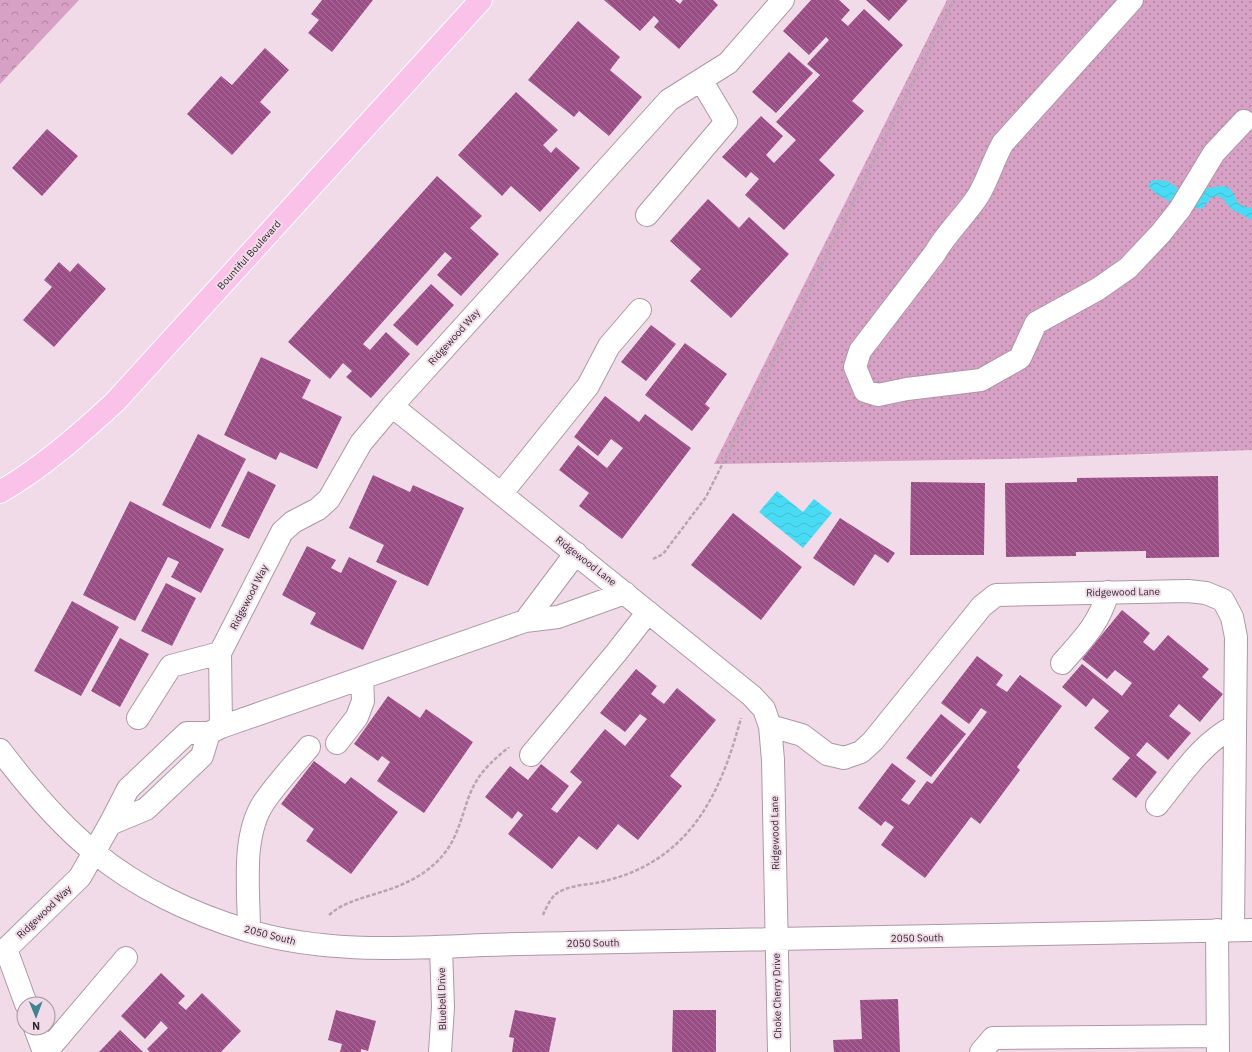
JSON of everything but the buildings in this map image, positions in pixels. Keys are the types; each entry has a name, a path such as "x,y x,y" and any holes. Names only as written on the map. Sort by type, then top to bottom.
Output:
{"main road":[{"name":"Bountiful Boulevard","path":"0,492 38,468 63,449 115,402 480,0"}],"street":[{"name":"Ridgewood Way","path":"110,824 146,809 202,756 215,730 220,653 282,532 293,522 318,509 330,498 360,443 669,100 728,62 783,0"},
{"path":"1132,0 1003,143 994,158 984,186 977,198 945,236 935,252 860,352 855,367 865,391 878,395 907,389 981,380 1020,358 1036,323 1098,289 1128,268 1162,233 1185,201 1214,152 1244,121"},
{"path":"647,215 726,122 701,80"},
{"path":"501,494 588,386 609,346 640,310"},
{"name":"Ridgewood Lane","path":"392,406 752,696 764,709 770,726 773,760 776,940"},
{"path":"525,621 576,553"},
{"name":"Ridgewood Lane","path":"770,726 802,735 827,754 844,758 861,752 873,741 982,606 996,595 1188,591 1206,593 1223,600 1232,617 1236,637 1234,930 1218,1044"},
{"path":"1062,663 1096,624 1104,609 1108,592"},
{"name":"Ridgewood Way","path":"23,996 3,948 80,877 128,789 171,746 187,733 215,730 525,621 558,617 625,593"},
{"path":"536,748 616,653 648,612"},
{"path":"138,718 171,666 220,653"},
{"path":"337,743 357,717 364,702 362,678"},
{"path":"1157,805 1205,746 1219,734 1235,726"},
{"path":"249,931 249,851 253,828 264,802 309,747"},
{"name":"2050 South","path":"0,750 45,806 94,853 160,896 203,916 249,931 299,942 350,948 441,947 505,944 776,940 1234,930"},
{"name":"Choke Cherry Drive","path":"776,940 778,1052"},
{"name":"Bluebell Drive","path":"440,1052 443,1008 441,947"},
{"path":"38,1036 45,1052 126,958"},
{"path":"981,1052 993,1038 1218,1044"}],"path":[{"path":"653,559 663,554 706,497 954,0"},
{"path":"543,915 556,895 565,890 636,870 671,850 688,833 705,810 722,778 733,749 742,716 752,696"},
{"path":"329,915 346,903 400,885 417,877 430,868 443,856 452,843 477,781 495,758 509,747 528,737 536,748"}],"green space":[{"path":"0,0 79,0 0,84"},
{"path":"947,0 1252,0 1252,450 1007,459 714,464"}],"water":[{"path":"1153,180 1167,181 1184,193 1219,186 1228,187 1234,194 1238,203 1245,207 1252,208 1252,220 1231,209 1223,199 1217,196 1211,198 1202,209 1188,207 1164,199 1157,195 1148,185"},
{"path":"777,491 803,512 814,499 832,513 803,548 759,512"}]}
